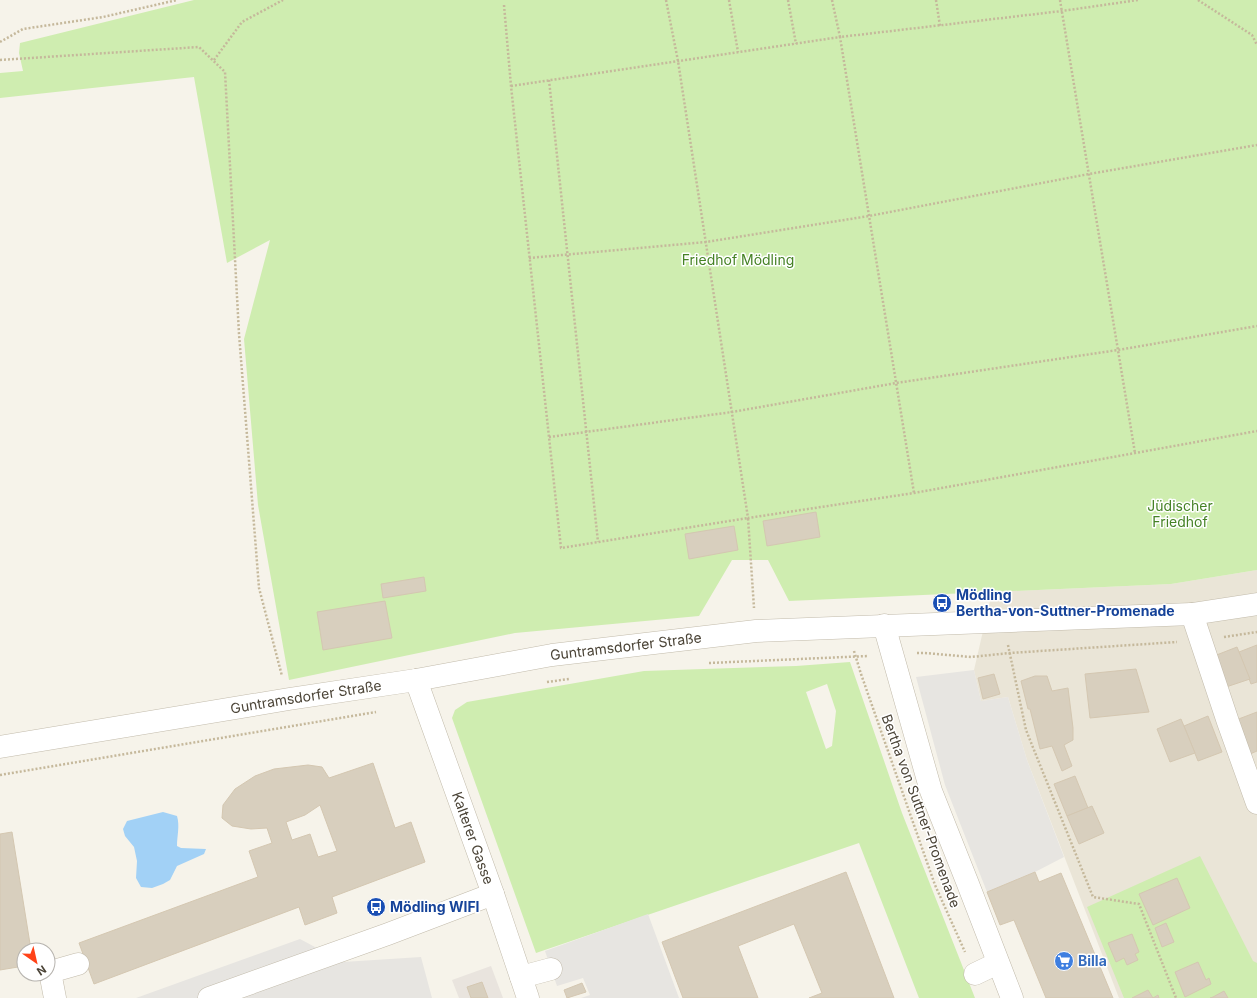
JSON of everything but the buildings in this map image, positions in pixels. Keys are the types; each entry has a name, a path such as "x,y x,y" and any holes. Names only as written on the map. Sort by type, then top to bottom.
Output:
{"street":[{"name":"Guntramsdorfer Straße","path":"0,747 289,699 416,680 552,655 756,631 1192,614 1257,604"},
{"path":"1192,614 1257,803"},
{"path":"884,625 931,791 1012,998"},
{"name":"Kalterer Gasse","path":"416,680 493,894 528,998"},
{"path":"209,998 388,934 493,894"},
{"path":"974,974 998,963"},
{"path":"56,998 50,972 78,964"},
{"path":"521,977 551,969"}],"path":[{"path":"0,42 23,29 103,18 177,0"},
{"path":"214,60 242,22 283,0"},
{"path":"666,0 678,61 748,518 756,631"},
{"path":"729,0 738,52"},
{"path":"788,0 796,44"},
{"path":"832,0 840,37 914,493"},
{"path":"936,0 940,26"},
{"path":"1060,0 1135,453"},
{"path":"511,86 840,37 1062,12 1138,0"},
{"path":"1198,0 1252,35 1257,45"},
{"path":"504,5 511,86 561,548 914,493 1257,430"},
{"path":"0,60 199,46 225,72 239,334 260,588 289,699"},
{"path":"549,80 588,432 598,542"},
{"path":"530,258 706,242 869,216 1089,174 1257,145"},
{"path":"549,437 732,412 896,383 1118,350 1257,326"},
{"path":"1004,621 1026,730 1093,897 1138,904 1176,998"},
{"name":"Bertha von Suttner-Promenade","path":"847,627 863,681 935,885 974,974"},
{"path":"705,663 925,653 971,657 1201,640 1257,632"},
{"path":"544,683 575,678"},
{"path":"0,775 380,712"}],"shaded area":[{"path":"1257,570 1257,998 1119,998 1027,760 1008,697 981,701 974,670 992,592 1171,584"},
{"path":"974,670 981,701 1008,697 1027,760 1064,857 1035,872 987,892 945,785 916,677"},
{"path":"648,914 679,998 581,998 590,995 583,978 557,986 545,951"},
{"path":"300,939 343,962 421,957 432,998 136,998"},
{"path":"491,966 503,998 459,998 452,980"}],"green space":[{"name":"Friedhof Mödling","path":"194,0 1257,0 1257,570 1171,584 789,601 768,560 732,560 699,616 515,633 289,680 258,505 244,339 270,240 227,263 194,77 0,98 0,73 23,71 19,53 20,43"},
{"path":"850,662 902,813 975,998 919,998 859,843 536,953 452,718 455,710 467,702 644,671 796,666","holes":["827,684 836,711 832,746 826,749 806,692"]},
{"path":"1200,856 1253,961 1257,963 1257,998 1124,998 1087,907"}],"water":[{"path":"163,812 177,816 177,846 181,848 206,849 204,854 177,866 170,880 152,888 141,887 136,878 137,861 134,847 125,836 123,829 127,821"}],"place":[{"name":"Mödling Bertha-von-Suttner-Promenade","path":"942,603"},
{"name":"Mödling WIFI","path":"376,907"},
{"name":"Billa","path":"1064,961"}],"park label":[{"name":"Jüdischer Friedhof","path":"1180,514"}]}
